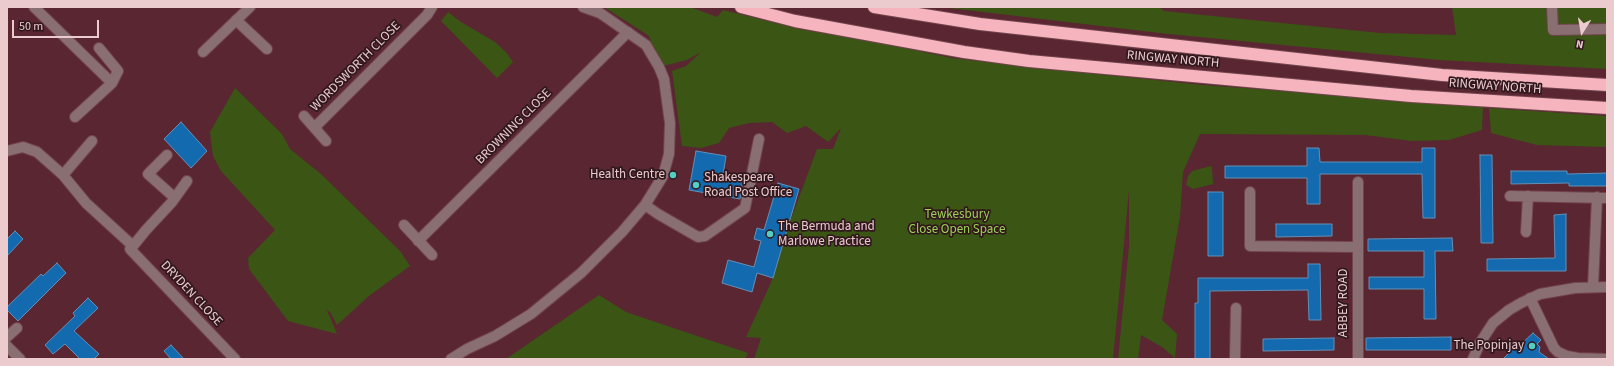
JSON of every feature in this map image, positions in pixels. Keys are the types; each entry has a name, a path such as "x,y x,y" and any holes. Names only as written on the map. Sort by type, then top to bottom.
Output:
{"highway":[{"name":"RINGWAY NORTH","path":"741,7 795,21 964,52 1028,61 1411,96 1607,108"},
{"name":"RINGWAY NORTH","path":"874,7 980,24 1434,74 1607,85"}],"street":[{"path":"34,7 112,83"},
{"path":"203,52 249,7"},
{"name":"WORDSWORTH CLOSE","path":"315,127 427,15 432,7"},
{"path":"451,359 467,349 495,336 531,314 581,273 622,232 645,204 656,188 666,166 670,137 669,106 664,79 659,67 646,45 600,13 583,7"},
{"path":"1552,7 1553,30 1607,29"},
{"path":"236,20 267,49"},
{"name":"BROWNING CLOSE","path":"418,242 628,32"},
{"path":"75,118 112,83 118,71 99,48"},
{"name":"WORDSWORTH CLOSE","path":"304,116 326,141"},
{"path":"645,204 698,238 705,236 745,208 759,139"},
{"path":"63,175 92,141"},
{"path":"7,151 23,147 37,152 63,175 88,204 133,246 175,198 187,181"},
{"path":"167,156 148,174 175,198"},
{"name":"ABBEY ROAD","path":"1358,182 1358,359"},
{"path":"1250,192 1250,246 1357,247"},
{"path":"1510,196 1607,198"},
{"path":"1526,232 1528,196"},
{"path":"1593,287 1596,198"},
{"path":"404,225 418,242 432,255"},
{"name":"DRYDEN CLOSE","path":"133,246 130,250 235,359"},
{"path":"1473,359 1480,343 1493,323 1509,310 1530,298 1575,288 1607,288"},
{"path":"1530,298 1554,348 1558,352 1567,356 1578,358 1607,359"},
{"path":"1235,359 1236,308"},
{"path":"7,337 17,328"},
{"path":"7,346 20,359"}],"green space":[{"name":"Tewkesbury Close Open Space","path":"604,7 690,7 717,17 723,10 804,30 862,39 952,58 1019,66 1203,85 1483,106 1482,130 1449,140 1412,141 1365,135 1200,134 1183,172 1180,217 1162,320 1177,334 1175,358 1162,347 1141,335 1138,359 1118,359 1129,246 1129,190 1113,359 754,359 761,338 746,337 773,278 788,227 817,149 833,149 841,128 828,142 806,126 787,133 772,122 749,123 729,128 719,143 701,148 682,146 672,71 686,66 701,52 687,60 659,67 649,36"},
{"path":"941,7 1159,7 1164,11 1380,33 1456,35 1452,7 1607,7 1607,69 1439,60 1168,34"},
{"path":"448,12 461,22 495,42 506,52 513,62 497,78 441,21"},
{"path":"235,88 282,134 290,149 321,174 400,251 410,266 369,296 337,325 330,312 327,310 337,334 288,321 249,269 248,258 275,230 221,171 213,156 210,132"},
{"path":"1489,108 1607,116 1607,147 1537,145 1491,133"},
{"path":"1211,166 1213,184 1193,189 1186,185 1188,176 1192,171"},
{"path":"599,295 626,312 748,353 745,359 506,359"}],"building":[{"path":"181,122 207,151 191,168 164,139"},
{"path":"1307,148 1319,148 1320,162 1422,162 1422,148 1435,148 1435,218 1423,218 1422,174 1320,174 1320,204 1307,204 1307,178 1225,178 1225,166 1307,166"},
{"path":"696,151 726,156 723,175 743,178 740,199 689,190"},
{"path":"1480,155 1492,155 1493,243 1481,243"},
{"path":"1511,171 1567,171 1567,174 1607,173 1607,186 1569,186 1569,183 1511,184"},
{"name":"The Bermuda and Marlowe Practice","path":"778,183 799,189 773,278 757,273 752,292 722,283 728,260 754,267 761,241 754,239 757,228 764,230"},
{"path":"1208,192 1223,192 1223,256 1208,256"},
{"path":"1566,214 1566,271 1487,271 1487,259 1555,258 1554,215"},
{"path":"1276,224 1332,224 1332,236 1276,237"},
{"path":"15,231 23,239 7,256 7,239"},
{"path":"1452,238 1453,251 1435,251 1436,319 1424,319 1424,289 1369,289 1369,277 1424,277 1424,251 1368,251 1368,239"},
{"path":"57,263 66,273 18,321 7,310 7,307 41,274 43,276"},
{"path":"1308,264 1320,264 1321,320 1309,320 1308,290 1210,291 1210,359 1195,359 1195,303 1198,303 1198,278 1308,278"},
{"path":"88,298 98,308 74,331 99,354 94,359 80,359 65,344 53,354 45,345 75,316 73,313"},
{"name":"The Popinjay","path":"1533,333 1541,340 1537,344 1540,347 1539,352 1549,359 1503,359 1516,346 1518,347"},
{"path":"1451,337 1451,350 1366,350 1366,338"},
{"path":"1334,338 1334,350 1263,351 1263,339"},
{"path":"171,345 184,359 171,359 164,351"}],"place":[{"name":"Health Centre","path":"673,175"},
{"name":"Shakespeare Road Post Office","path":"696,185"},
{"name":"The Bermuda and Marlowe Practice","path":"770,234"},
{"name":"The Popinjay","path":"1532,346"}]}
